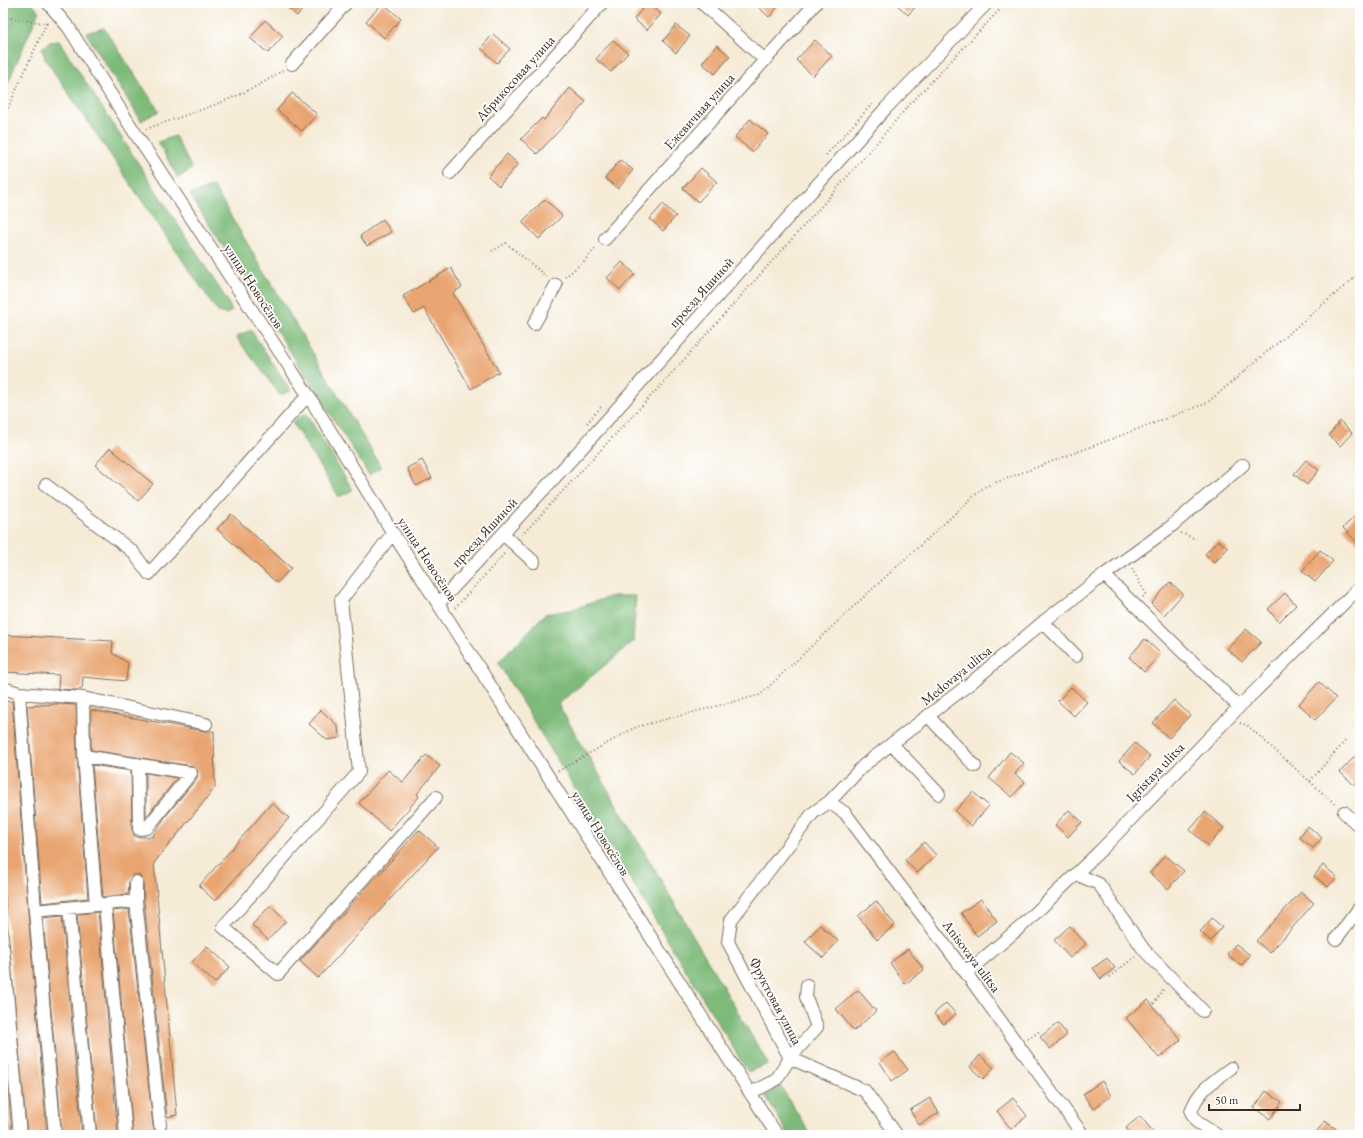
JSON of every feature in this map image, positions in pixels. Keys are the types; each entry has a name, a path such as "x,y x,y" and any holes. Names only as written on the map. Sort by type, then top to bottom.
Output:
{"street":[{"path":"292,64 346,3"},
{"name":"Абрикосовая улица","path":"450,173 602,3"},
{"path":"702,3 765,60"},
{"name":"Ежевичная улица","path":"605,239 816,3"},
{"name":"проезд Яшиной","path":"439,603 503,534 886,108 987,3"},
{"name":"улица Новосёлов","path":"54,5 135,133 308,395 393,534 439,603 548,777 777,1135"},
{"path":"534,324 556,285"},
{"path":"46,485 133,552 148,574 308,395"},
{"name":"Medovaya ulitsa","path":"728,942 731,920 813,813 829,802 864,766 972,682 1043,622 1168,529 1244,465"},
{"path":"393,534 341,600 358,772 223,927 278,974 436,798"},
{"path":"503,534 534,562"},
{"path":"1104,576 1239,707"},
{"name":"Igristaya ulitsa","path":"966,973 1024,924 1076,874 1227,719 1360,587"},
{"path":"1043,622 1076,656"},
{"path":"3,688 19,693 83,698 206,724"},
{"path":"19,693 35,910 55,1135"},
{"path":"83,698 84,756 126,1135"},
{"path":"928,716 975,766"},
{"path":"892,744 940,794"},
{"path":"84,756 138,764 191,773 147,828 139,829 138,764"},
{"name":"Anisovaya ulitsa","path":"829,802 845,813 966,973 1083,1135"},
{"path":"1344,812 1360,827"},
{"path":"1076,874 1099,884 1144,950 1203,1011"},
{"path":"136,882 136,901 160,1125"},
{"path":"35,910 136,901"},
{"path":"1336,939 1360,907"},
{"path":"70,908 90,1135"},
{"name":"Фруктовая улица","path":"728,942 790,1058 865,1091 897,1135"},
{"path":"3,948 20,1135"},
{"path":"750,1093 776,1080 790,1058 817,1027 806,997 807,985"},
{"path":"1217,1135 1197,1122 1191,1112 1194,1101 1205,1087 1231,1068"}],"path":[{"path":"518,539 684,360 835,191 910,104 1006,3"},
{"path":"3,120 54,5"},
{"path":"3,16 46,23 52,26"},
{"path":"135,133 192,114 246,92 292,64"},
{"path":"492,251 506,243 556,285 582,263 605,239"},
{"path":"548,777 636,727 760,695 855,605 984,487 1207,403 1360,273"},
{"path":"447,616 510,548"},
{"path":"1126,559 1146,594 1135,606"},
{"path":"1227,719 1247,725 1344,812"},
{"path":"1310,781 1346,740"},
{"path":"1109,977 1144,950"},
{"path":"1154,1004 1171,978"}],"green space":[{"path":"3,3 31,3 39,11 3,94"},
{"path":"104,28 159,111 141,121 86,33"},
{"path":"59,41 227,300 232,311 226,314 218,312 45,59 42,48 50,42"},
{"path":"175,136 192,169 178,178 158,142"},
{"path":"213,186 381,467 369,475 190,195"},
{"path":"251,330 291,391 280,395 236,337"},
{"path":"306,413 353,490 339,497 292,422"},
{"path":"612,596 636,596 633,642 558,704 768,1064 748,1072 498,663 545,614 570,610"},
{"path":"781,1087 811,1135 789,1135 765,1096"}],"building":[{"path":"282,3 308,3 297,16"},
{"path":"383,3 401,19 384,38 366,21"},
{"path":"647,3 661,14 647,30 634,19"},
{"path":"754,3 781,3 769,17"},
{"path":"895,3 919,3 908,15"},
{"path":"265,20 283,36 268,53 250,38"},
{"path":"676,25 690,36 676,53 663,41"},
{"path":"493,34 510,49 497,63 481,48"},
{"path":"613,40 628,53 611,72 596,59"},
{"path":"815,40 832,56 813,76 796,60"},
{"path":"717,45 730,56 715,74 702,63"},
{"path":"570,88 586,102 537,154 521,139 542,118 544,120"},
{"path":"292,93 317,114 302,131 277,110"},
{"path":"750,119 768,134 752,152 735,137"},
{"path":"507,154 518,164 499,186 488,176"},
{"path":"620,160 633,170 618,189 605,178"},
{"path":"701,168 717,182 698,202 683,188"},
{"path":"545,199 562,216 539,239 522,222"},
{"path":"663,204 676,216 663,231 650,219"},
{"path":"383,219 391,232 367,246 360,236"},
{"path":"622,262 635,274 620,290 607,278"},
{"path":"451,268 462,287 453,293 499,372 471,389 424,308 414,314 403,296"},
{"path":"1340,421 1352,433 1340,446 1329,435"},
{"path":"110,448 153,484 138,501 95,465"},
{"path":"422,460 432,478 416,486 407,468"},
{"path":"1306,460 1319,470 1307,485 1294,474"},
{"path":"1360,511 1360,545 1343,528"},
{"path":"231,514 291,568 277,583 217,529"},
{"path":"1218,540 1228,548 1214,563 1205,554"},
{"path":"1320,550 1333,561 1315,582 1302,571"},
{"path":"1170,582 1183,594 1164,615 1151,604"},
{"path":"1285,593 1296,605 1279,622 1268,609"},
{"path":"1246,629 1261,642 1242,662 1227,649"},
{"path":"3,635 113,641 112,653 128,663 126,681 83,677 82,689 58,689 59,675 3,672"},
{"path":"1145,639 1161,654 1144,672 1129,657"},
{"path":"1319,682 1336,698 1315,720 1299,704"},
{"path":"1071,687 1087,702 1074,716 1058,701"},
{"path":"1174,700 1190,715 1169,738 1153,723"},
{"path":"12,701 47,1135 27,1135 3,877 3,702"},
{"path":"57,704 76,705 77,757 88,898 42,903 27,706"},
{"path":"91,710 204,731 214,731 215,788 154,863 177,1115 167,1117 143,882 139,875 133,875 129,882 128,894 103,897 92,765 131,771 132,829 135,837 152,837 165,817 197,778 198,771 192,766 91,750"},
{"path":"321,710 338,726 339,738 327,740 309,724"},
{"path":"1135,743 1150,756 1135,774 1119,761"},
{"path":"1360,751 1360,778 1354,785 1340,772"},
{"path":"1010,752 1024,763 1015,774 1025,782 1012,797 989,778"},
{"path":"426,755 440,766 417,794 419,797 389,831 359,803 388,770 403,782"},
{"path":"146,773 177,778 146,817"},
{"path":"973,792 989,806 971,826 955,811"},
{"path":"272,803 289,818 215,901 199,886"},
{"path":"1069,810 1082,822 1068,837 1055,825"},
{"path":"1205,812 1224,828 1208,846 1190,830"},
{"path":"1308,826 1322,838 1313,848 1299,837"},
{"path":"419,830 438,847 318,978 300,961"},
{"path":"924,842 936,855 917,873 905,860"},
{"path":"1165,855 1184,871 1168,889 1150,873"},
{"path":"1323,865 1337,877 1328,887 1314,876"},
{"path":"1301,892 1314,903 1270,953 1256,941"},
{"path":"981,899 997,921 977,936 961,913"},
{"path":"876,901 895,925 877,940 858,916"},
{"path":"270,906 286,921 268,940 252,925"},
{"path":"129,909 155,1135 133,1135 113,911"},
{"path":"98,912 118,1135 97,1135 77,914"},
{"path":"62,916 82,1135 62,1135 43,918"},
{"path":"1212,918 1222,927 1211,941 1200,932"},
{"path":"820,925 838,941 823,958 805,942"},
{"path":"1070,926 1086,944 1070,958 1054,940"},
{"path":"1236,944 1250,955 1241,966 1227,954"},
{"path":"207,946 230,967 215,983 192,962"},
{"path":"908,949 924,970 905,984 890,963"},
{"path":"1107,958 1115,968 1101,979 1093,968"},
{"path":"858,990 876,1011 854,1031 836,1009"},
{"path":"1148,1000 1181,1040 1159,1058 1126,1018"},
{"path":"946,1003 956,1014 944,1024 934,1014"},
{"path":"1058,1023 1067,1035 1050,1049 1040,1037"},
{"path":"3,1031 12,1135 3,1135"},
{"path":"895,1052 908,1070 892,1081 880,1062"},
{"path":"980,1055 994,1068 983,1079 970,1067"},
{"path":"1102,1081 1111,1096 1093,1109 1083,1094"},
{"path":"1266,1091 1282,1102 1270,1119 1254,1108"},
{"path":"930,1098 939,1113 919,1125 910,1110"},
{"path":"1013,1098 1027,1116 1011,1129 997,1111"},
{"path":"1140,1116 1156,1135 1132,1135 1126,1128"},
{"path":"1325,1121 1344,1135 1314,1135"}]}
